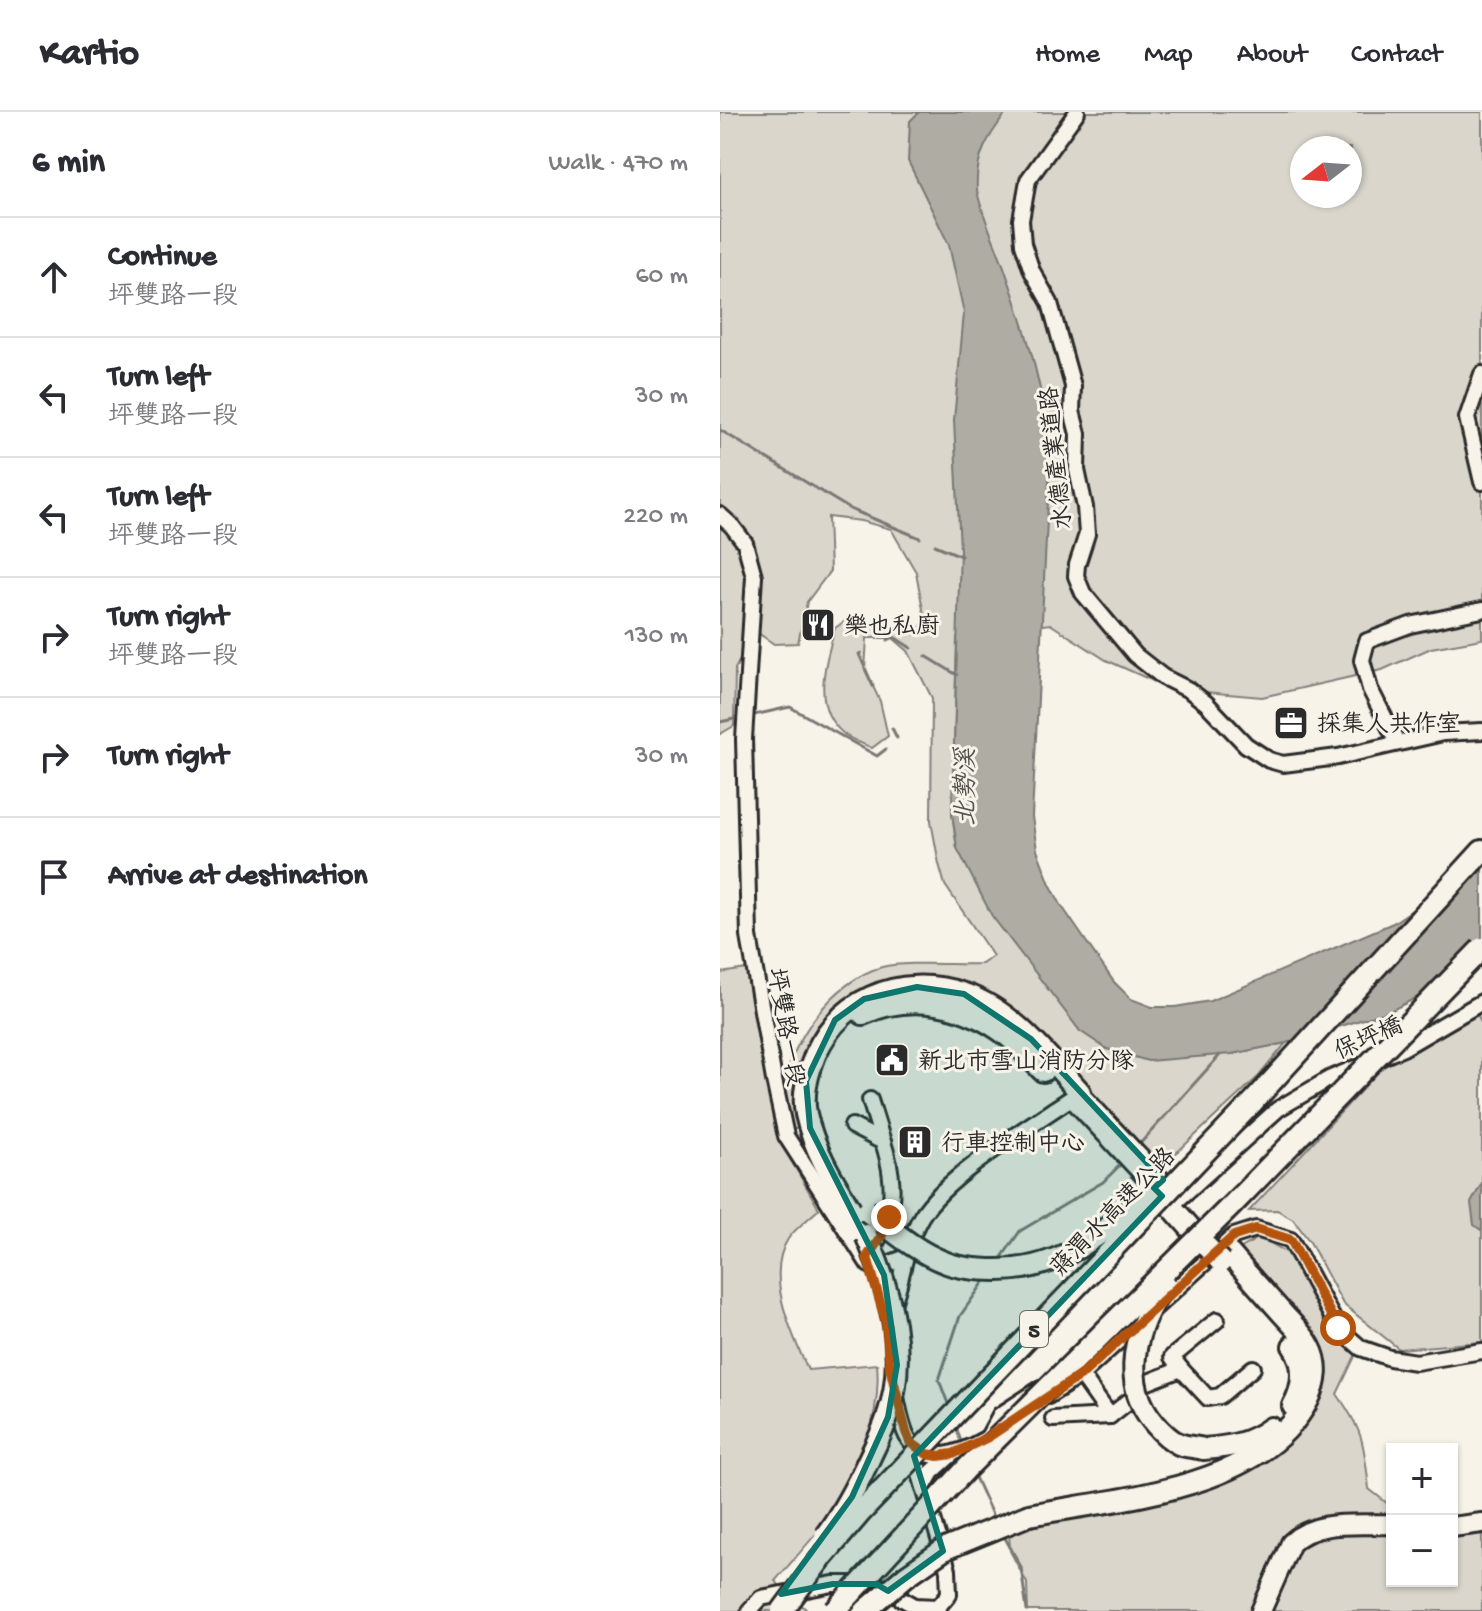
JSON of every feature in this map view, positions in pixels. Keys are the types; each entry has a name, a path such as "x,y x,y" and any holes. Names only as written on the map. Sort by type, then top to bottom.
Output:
{"highway":[{"name":"蔣渭水高速公路","path":"782,1611 861,1512 1252,1103 1482,851"},
{"name":"5","path":"835,1611 967,1468 1232,1205 1482,948"},
{"path":"769,1611 852,1497 888,1417 897,1365 894,1316 884,1275 866,1235 824,1162 805,1112 806,1081 817,1047 835,1020 864,999 917,987 964,994 993,1009 1031,1039 1076,1095"},
{"path":"1076,1095 1008,1036 968,1011 922,1001 886,1007 858,1017 835,1040 819,1066 813,1091 816,1115 827,1144 867,1211 914,1246 943,1262 982,1270 1011,1270 1042,1264 1085,1245 1252,1103"},
{"path":"865,1611 945,1549 1029,1515 1167,1489 1232,1469 1277,1440 1299,1417 1314,1388 1317,1370 1310,1347 1175,1202"},
{"path":"1219,1250 1284,1332 1300,1355 1303,1366 1296,1403 1267,1431 1251,1441 1231,1447 1203,1449 1178,1444 1160,1430 1144,1411 1135,1384 1133,1357 1152,1302 1232,1205"}],"main road":[{"path":"1458,1526 1482,1523"},
{"path":"1261,1611 1291,1543 1299,1536 1327,1525 1386,1524"}],"street":[{"name":"水德產業道路","path":"1077,112 1028,180 1021,220 1023,244 1032,271 1050,303 1073,386 1072,411 1078,434 1077,470 1087,534 1076,576 1083,593 1135,655 1163,677 1206,703 1246,745 1269,760 1283,764 1338,757 1443,733 1482,731"},
{"path":"1482,374 1467,418 1482,482"},
{"name":"坪雙路一段","path":"720,515 745,543 754,576 744,739 749,936 774,1080 786,1136 819,1191 867,1257 886,1322 893,1378 948,1570 949,1594 938,1607 915,1606 876,1584 833,1584 761,1598 749,1611"},
{"path":"1397,742 1370,689 1362,660 1367,641 1410,625 1482,610"},
{"name":"保坪橋","path":"1175,1202 1278,1109 1329,1079 1403,1048 1479,1003"},
{"path":"886,1322 897,1295 904,1258 920,1218 936,1198 976,1164 1076,1095 1175,1202"},
{"path":"870,1100 889,1160 892,1197 889,1217 881,1237 867,1257 885,1265 904,1258"},
{"path":"852,1126 883,1142"},
{"path":"924,1486 932,1472 953,1454 988,1437 1081,1375 1234,1236 1256,1229 1291,1240 1338,1328 1361,1348 1390,1358 1416,1362 1482,1351"},
{"path":"1217,1320 1172,1357 1208,1398 1220,1396 1253,1368"},
{"path":"1143,1384 1181,1369"},
{"path":"1081,1375 1110,1416"},
{"path":"1053,1419 1110,1416 1129,1401"},
{"path":"910,1442 927,1454 953,1454"}],"highlighted area":[{"path":"917,987 964,994 1031,1039 1163,1180 1154,1188 1162,1196 914,1456 943,1551 888,1591 876,1584 833,1584 781,1594 852,1497 888,1417 897,1365 884,1275 810,1128 806,1081 835,1020 864,999"}],"shaded area":[{"path":"720,112 1482,112 1482,639 1431,648 1382,670 1262,697 1171,689 1106,660 1050,624 957,637 952,813 957,848 1080,1031 1232,1054 1286,1043 1259,1076 1159,1169 1016,1024 929,986 820,1031 805,1127 790,1130 784,1093 794,1054 816,1016 847,985 864,974 892,965 982,964 993,956 945,885 939,864 931,821 932,698 908,651 893,638 867,638 865,670 880,701 888,736 872,748 844,734 827,711 823,684 835,628 848,619 916,634 925,620 916,572 891,529 828,517 830,571 807,602 798,643 774,644 755,631 735,669 734,726 720,734"},
{"path":"747,969 776,1134 819,1209 791,1235 781,1254 780,1287 788,1322 808,1370 877,1364 876,1404 858,1466 827,1520 775,1581 808,1611 720,1611 720,973"},
{"path":"1477,1013 1482,1025 1482,1342 1399,1349 1343,1304 1310,1242 1293,1219 1277,1210 1249,1211 1382,1068"},
{"path":"1260,1237 1291,1255 1306,1278 1325,1322 1357,1352 1337,1394 1361,1439 1369,1489 1386,1502 1386,1587 1458,1587 1458,1530 1482,1524 1482,1611 1028,1611 1027,1583 1010,1551 1009,1530 1107,1512 1292,1431 1320,1366 1233,1253"}],"water":[{"name":"北勢溪","path":"919,112 1007,112 984,148 978,167 977,189 1028,340 1048,436 1050,461 1032,817 1037,850 1061,905 1114,982 1131,999 1152,1007 1175,1007 1210,1001 1393,923 1456,880 1482,857 1482,965 1390,1011 1286,1043 1232,1054 1148,1061 1107,1049 1080,1031 992,916 957,848 952,813 960,550 954,420 964,313 949,245 908,161 910,121"},
{"path":"1482,1183 1481,1230 1474,1225 1471,1203"}],"waterway":[{"path":"720,430 850,509 920,538"},
{"path":"935,545 961,556"},
{"path":"888,640 894,637 911,648"},
{"path":"861,653 873,686"},
{"path":"926,656 957,675"},
{"path":"754,715 790,707 877,756 886,749"},
{"path":"720,722 734,719"},
{"path":"892,728 897,738"},
{"path":"1137,1147 1220,1055"},
{"path":"998,1263 1020,1231 1103,1182 1124,1161"},
{"path":"950,1409 939,1380 960,1316 986,1279"},
{"path":"955,1424 960,1439"},
{"path":"974,1475 994,1519"},
{"path":"1004,1536 1021,1567 1027,1611"}],"place":[{"name":"樂也私廚","path":"818,625"},
{"name":"採集人共作室","path":"1291,723"},
{"name":"新北市雪山消防分隊","path":"892,1060"},
{"name":"行車控制中心","path":"915,1142"}],"route":[{"path":"889,1217 881,1237 867,1257 886,1322 890,1367 906,1432 910,1442 927,1454 953,1454 988,1437 1081,1375 1234,1236 1256,1229 1291,1240 1338,1328"}]}
